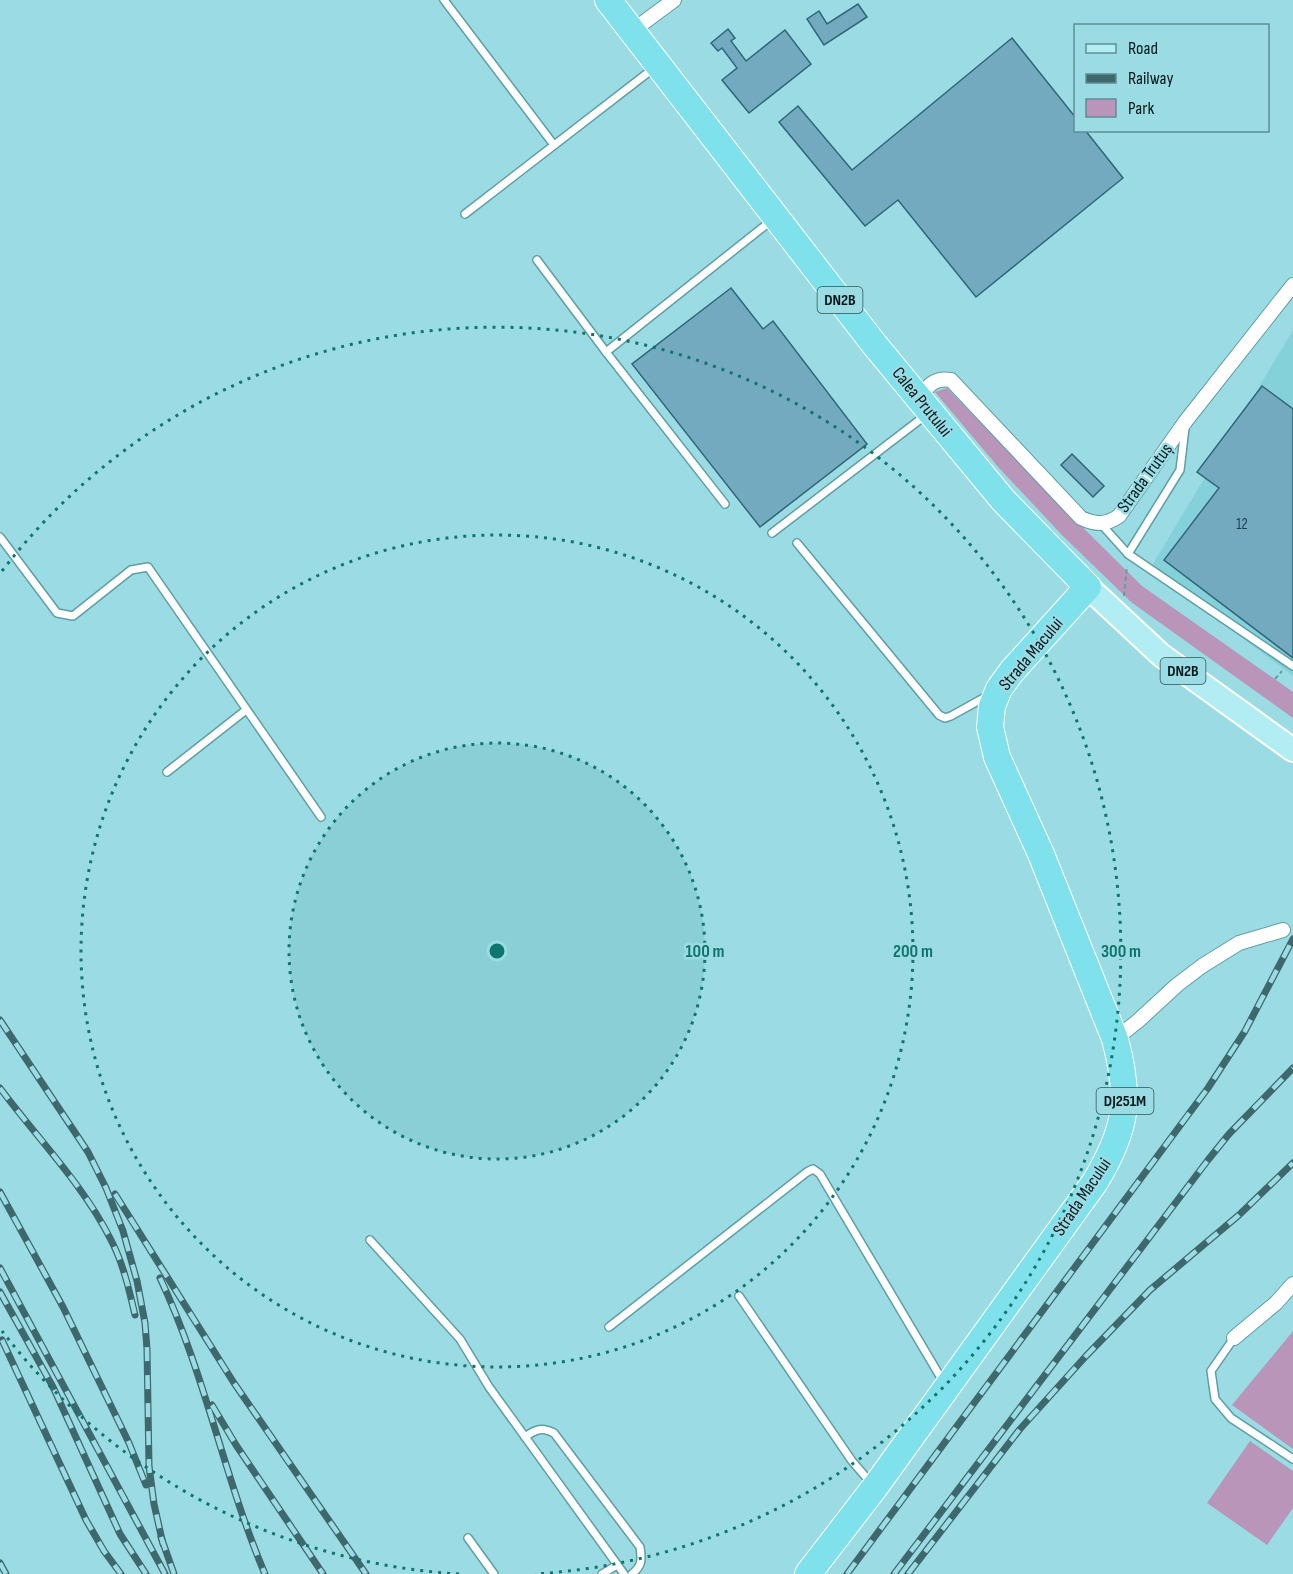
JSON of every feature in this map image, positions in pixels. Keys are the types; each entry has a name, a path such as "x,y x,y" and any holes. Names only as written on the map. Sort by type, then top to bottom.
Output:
{"highway":[{"name":"Calea Prutului","path":"608,0 925,405 1003,500 1088,587"},
{"name":"Strada Macului","path":"808,1574 875,1487 1095,1182 1118,1137 1125,1112 1124,1078 1115,1039 1045,865 993,745 990,727 992,706 999,689 1012,671 1088,587"}],"main road":[{"name":"Calea Prutului","path":"1088,587 1161,655 1289,748"}],"street":[{"path":"632,31 674,0"},
{"name":"Strada Trutuș","path":"925,405 927,386 934,381 951,380 1081,518 1101,524 1111,521 1119,516 1185,422 1293,285"},
{"path":"1115,1039 1202,966 1239,943 1283,930"},
{"path":"1234,1338 1276,1303 1293,1284"}],"lane":[{"path":"444,0 554,145"},
{"path":"465,214 658,65"},
{"path":"606,352 776,217"},
{"path":"537,260 725,504"},
{"path":"772,533 925,405"},
{"path":"1128,554 1180,470 1185,422"},
{"path":"1101,524 1128,554 1293,666"},
{"path":"0,537 57,613 73,616 131,570 148,567 321,817"},
{"path":"798,543 939,715 945,718 951,716 999,689"},
{"path":"167,772 246,710"},
{"path":"609,1327 813,1169 820,1174 947,1388"},
{"path":"370,1240 460,1339 489,1387 624,1574"},
{"path":"739,1296 852,1461 875,1487"},
{"path":"1234,1338 1211,1371 1215,1399 1231,1418 1293,1459"},
{"path":"525,1437 536,1429 545,1428 554,1433 640,1547 642,1558 640,1567 632,1574"},
{"path":"468,1538 494,1574"},
{"path":"602,1574 617,1565"}],"path":[{"path":"1122,620 1128,554"}],"shaded area":[{"path":"1293,330 1293,676 1150,569"}],"green space":[{"path":"947,388 1142,586 1293,692 1293,718 1131,602 1062,535 999,468 935,392"},
{"path":"1293,1331 1293,1449 1232,1405"},
{"path":"1250,1441 1293,1471 1293,1508 1267,1545 1207,1503"}],"building":[{"path":"858,4 867,17 824,45 807,19 819,11 827,24"},
{"path":"728,29 735,38 731,41 746,61 785,30 811,64 749,113 722,80 737,68 722,48 718,51 711,43"},
{"path":"1012,38 1074,116 1074,132 1087,132 1123,178 976,297 898,200 865,226 779,122 798,106 852,170"},
{"path":"731,288 763,329 773,321 867,444 760,527 632,364"},
{"path":"1262,386 1293,409 1293,658 1164,560 1219,488 1197,472"},
{"path":"1072,454 1104,486 1093,497 1061,465"}],"railway":[{"path":"847,1574 1208,1088 1245,1031 1293,939"},
{"path":"0,1020 88,1152 106,1188 123,1231 137,1281 145,1323 149,1466 163,1544"},
{"path":"894,1574 1208,1160 1229,1134 1293,1068"},
{"path":"0,1088 73,1180 100,1219 119,1258 135,1315"},
{"path":"908,1574 1020,1429 1086,1356 1150,1290 1239,1215 1293,1163"},
{"path":"0,1192 63,1307 129,1443 146,1485"},
{"path":"115,1194 234,1383 366,1574"},
{"path":"0,1268 165,1574"},
{"path":"160,1278 190,1351 238,1501 265,1574"},
{"path":"0,1292 53,1387 120,1534 146,1574"},
{"path":"2,1340 86,1520 121,1574"},
{"path":"212,1405 236,1445 323,1574"},
{"path":"161,1537 174,1574"},
{"path":"0,1563 6,1574"}]}
